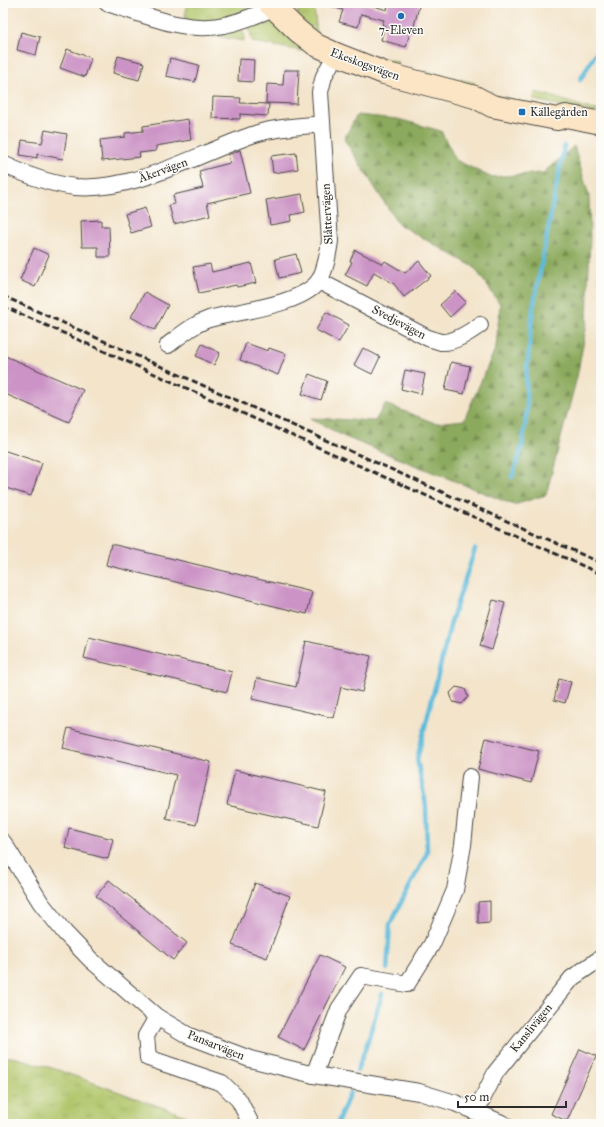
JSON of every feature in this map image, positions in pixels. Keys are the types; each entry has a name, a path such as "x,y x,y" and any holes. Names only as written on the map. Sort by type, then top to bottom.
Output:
{"street":[{"path":"108,3 167,22 205,28 225,25 272,6"},
{"name":"Ekeskogsvägen","path":"272,6 298,32 316,44 336,54 384,73 475,97 494,96 543,106 559,110 566,116 601,123"},
{"name":"Slåttervägen","path":"319,281 328,254 330,241 320,92 324,76 336,54"},
{"name":"Åkervägen","path":"3,164 24,174 47,182 74,187 94,187 120,184 144,177 263,132 322,124"},
{"path":"168,345 190,328 209,320 287,301 304,293 319,281"},
{"name":"Svedjevägen","path":"319,281 428,338 442,342 456,339 469,333 480,325"},
{"path":"314,1075 339,1009 361,976 407,984 432,944 456,890 463,845 470,777"},
{"name":"Pansarvägen","path":"3,842 41,903 64,933 91,960 157,1017 189,1036 250,1059 314,1075 419,1092 455,1102 504,1124"},
{"name":"Kanslivägen","path":"476,1111 496,1072 567,984 572,978 601,958"},
{"path":"157,1017 146,1036 148,1058 222,1083 239,1100 251,1124"}],"green space":[{"path":"188,3 251,3 245,10 231,18 204,21 186,20 185,16"},
{"path":"303,3 310,3 314,7 317,34 298,16 298,10"},
{"path":"263,18 271,19 293,42 303,49 302,51 253,42 248,25"},
{"path":"240,26 244,33 244,41 210,35"},
{"path":"370,55 399,62 397,67 370,57"},
{"path":"425,71 475,83 474,88 424,75"},
{"path":"535,92 601,111 601,114 534,100"},
{"path":"357,115 398,119 441,131 456,160 490,177 543,173 574,146 589,196 590,238 587,323 577,377 546,495 514,505 345,437 310,418 375,421 385,404 435,423 464,420 496,347 500,304 474,267 398,224 344,139"},
{"path":"3,1056 17,1058 55,1069 186,1116 203,1124 3,1124"}],"building":[{"path":"333,3 364,3 387,10 388,3 420,3 412,33 410,32 406,47 381,40 385,25 382,25 384,20 361,14 358,27 339,22 343,10 332,7"},
{"path":"21,32 40,37 36,55 17,50"},
{"path":"67,49 91,58 85,77 60,68"},
{"path":"118,56 144,63 139,80 113,73"},
{"path":"170,58 199,65 195,82 166,76"},
{"path":"239,59 254,60 253,82 238,81"},
{"path":"284,70 299,70 297,104 266,103 267,84 283,85"},
{"path":"213,97 241,98 240,103 269,104 268,116 240,114 240,119 212,118"},
{"path":"188,119 191,140 156,146 156,151 139,153 140,157 102,161 100,140 125,137 125,133 143,131 143,126"},
{"path":"45,130 67,134 63,159 37,154 37,158 20,155 22,140 42,143"},
{"path":"240,150 250,193 207,203 210,215 174,224 169,205 175,204 173,195 203,188 199,171 230,163 228,155"},
{"path":"296,153 298,169 273,173 271,156"},
{"path":"302,194 305,212 291,215 292,221 270,225 266,200"},
{"path":"145,208 151,227 131,233 125,214"},
{"path":"101,220 101,226 109,226 110,257 98,257 98,247 82,247 81,221"},
{"path":"34,248 49,255 35,287 20,280"},
{"path":"355,250 383,264 385,261 405,273 419,261 431,276 404,297 394,284 374,272 367,286 345,275 352,262 350,261"},
{"path":"296,254 301,273 279,278 275,259"},
{"path":"251,263 256,283 237,287 236,285 199,293 193,267 210,264 212,272"},
{"path":"455,291 466,302 450,317 440,305"},
{"path":"145,292 168,305 155,330 131,317"},
{"path":"326,312 349,325 339,342 316,330"},
{"path":"246,343 268,351 269,348 286,354 278,375 240,360"},
{"path":"202,344 220,353 214,365 196,356"},
{"path":"363,348 380,357 372,374 354,365"},
{"path":"3,355 83,390 69,422 3,393"},
{"path":"451,362 470,366 464,394 445,390"},
{"path":"405,370 425,374 421,394 401,389"},
{"path":"309,374 327,381 321,400 302,394"},
{"path":"3,450 42,463 31,496 3,487"},
{"path":"111,544 312,592 307,614 106,565"},
{"path":"493,600 505,603 492,650 480,646"},
{"path":"89,637 232,672 227,692 84,658"},
{"path":"306,641 371,656 362,692 341,687 334,718 252,699 257,678 296,687"},
{"path":"559,679 571,682 565,703 554,700"},
{"path":"456,687 465,689 468,697 462,704 453,702 450,693"},
{"path":"68,728 211,762 196,825 166,818 176,775 63,748"},
{"path":"486,738 539,751 531,783 478,769"},
{"path":"235,770 326,792 318,826 227,805"},
{"path":"69,828 113,839 108,859 65,848"},
{"path":"109,880 187,943 173,960 96,896"},
{"path":"255,883 290,896 267,958 232,945"},
{"path":"490,901 490,923 478,924 478,902"},
{"path":"320,955 345,967 304,1050 278,1037"},
{"path":"580,1049 596,1056 567,1121 551,1114"}],"waterway":[{"path":"580,80 597,51 601,31"},
{"path":"512,477 522,447 527,410 526,379 533,308 564,146"},
{"path":"387,969 390,924 427,853 426,806 417,759 451,622 475,549"},
{"path":"357,1071 382,994"},
{"path":"337,1124 350,1093"}],"railway":[{"path":"3,296 601,563"},
{"path":"3,306 601,574"}],"place":[{"name":"7-Eleven","path":"401,16"},
{"name":"Källegården","path":"522,112"}]}
